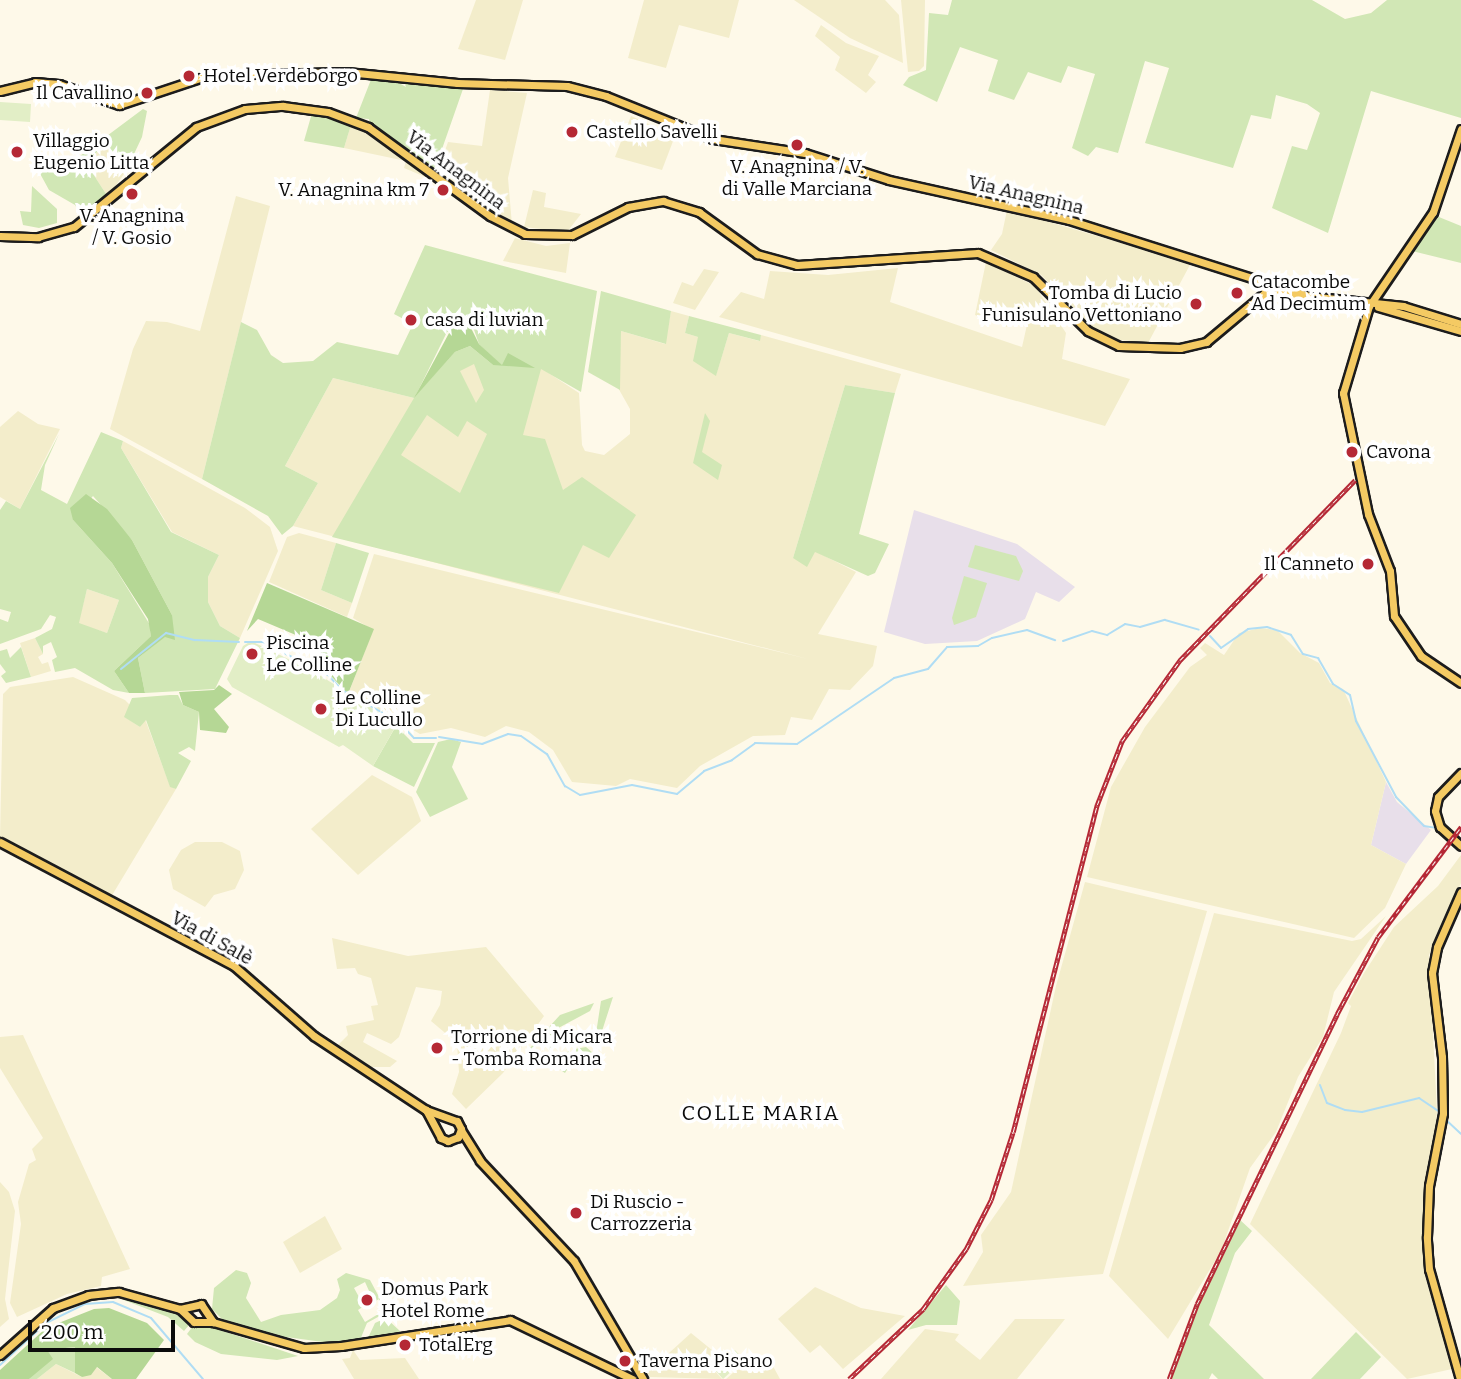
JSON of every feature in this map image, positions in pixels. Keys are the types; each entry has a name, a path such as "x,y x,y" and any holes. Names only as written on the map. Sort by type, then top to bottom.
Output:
{"main road":[{"name":"Via Anagnina","path":"0,90 35,82 60,85 119,105 214,74 340,72 457,83 564,86 604,95 708,138 810,154 879,177 1069,220 1226,267 1311,297 1411,308 1461,324"},
{"name":"Via Anagnina","path":"0,236 38,237 74,227 196,127 245,109 287,106 332,113 368,127 493,218 531,235 572,235 628,207 663,201 699,212 757,254 801,266 978,253 1027,273 1093,335 1125,347 1197,345 1215,337 1259,298 1267,286 1226,267"},
{"path":"1461,129 1435,208 1370,304 1343,393 1368,514 1389,568 1393,610 1400,626 1424,659 1461,682"},
{"name":"Via Anagnina","path":"1247,308 1275,293 1320,303 1370,304 1461,331"},
{"path":"1461,773 1438,797 1435,809 1439,825 1461,846"},
{"name":"Via di Salè","path":"0,842 228,962 263,987 312,1035 426,1110 450,1118"},
{"path":"1460,1379 1429,1269 1429,1186 1443,1116 1443,1057 1432,973 1437,947 1461,892"},
{"name":"Via di Salè","path":"426,1110 438,1133"},
{"path":"461,1130 452,1141 438,1133 440,1124 450,1118 457,1121 480,1161 577,1264 643,1379"},
{"path":"0,1355 43,1315 88,1295 124,1292 180,1309 200,1322 213,1322 284,1345 322,1348 508,1320 632,1379"},
{"path":"180,1309 201,1304 213,1322"},
{"path":"188,1315 192,1305"},
{"path":"200,1322 207,1312"}],"shaded area":[{"path":"476,0 523,0 505,60 458,49"},
{"path":"644,0 739,0 729,38 679,25 666,68 628,58"},
{"path":"794,0 885,0 899,15 903,63 850,38"},
{"path":"901,0 925,0 924,66 919,71 908,72"},
{"path":"821,25 846,43 879,56 868,75 876,82 866,93 835,70 840,57 815,36"},
{"path":"490,90 527,93 508,178 512,225 438,171 448,142 482,146"},
{"path":"631,116 675,136 662,170 615,157"},
{"path":"351,125 391,146 435,181 404,168 406,161 344,148"},
{"path":"106,143 126,171 108,197 86,163"},
{"path":"533,190 546,193 544,207 581,214 567,232 524,227"},
{"path":"236,196 270,206 202,479 110,429 133,349 146,321 167,322 200,331"},
{"path":"1007,210 1191,263 1148,343 1112,339 1092,327 1041,275 991,250 1002,234"},
{"path":"515,238 546,246 570,243 566,273 503,261"},
{"path":"986,262 1035,286 1066,333 1062,359 1130,379 1105,426 719,317 741,292 764,299 770,271 828,275 898,268 890,302 1022,347 1027,325 1009,320 1007,327 975,315"},
{"path":"704,269 719,272 695,310 673,303 682,282 693,286"},
{"path":"671,311 689,316 685,333 698,337 716,375 729,333 759,341 761,335 901,374 895,393 845,385 793,558 815,551 856,572 818,634 877,646 873,666 850,690 829,689 812,720 791,717 785,735 753,736 700,766 677,788 630,779 616,786 572,782 553,750 529,732 506,726 485,737 451,728 420,734 349,692 373,630 353,618 374,554 808,659 293,526 318,483 285,466 333,378 414,398 455,352 493,365 541,368 579,393 582,445 585,451 604,455 630,434 630,409 617,386 621,331 665,344"},
{"path":"18,411 38,424 60,429 20,509 0,497 0,427"},
{"path":"123,441 245,508 270,527 278,551 240,638 220,626 208,602 208,577 219,555 172,532 121,448"},
{"path":"914,510 1017,544 1075,587 1059,602 1036,592 1025,619 977,641 925,644 884,632"},
{"path":"299,533 336,543 321,590 352,603 347,617 269,582 287,537"},
{"path":"87,589 119,600 107,633 78,624"},
{"path":"1260,628 1277,630 1300,653 1319,663 1330,683 1343,689 1386,782 1371,845 1406,864 1385,908 1354,938 1087,877 1111,787 1145,727 1190,667 1207,655 1200,648 1205,643 1224,655 1239,633"},
{"path":"35,638 43,654 38,657 42,664 48,662 51,671 31,677 20,643"},
{"path":"73,677 125,700 131,706 125,717 140,727 145,719 170,786 176,789 111,897 0,839 3,694 10,687"},
{"path":"372,775 412,797 421,821 358,875 311,829"},
{"path":"1386,782 1397,802 1431,830 1406,864 1371,845"},
{"path":"195,842 222,842 240,851 244,870 235,889 214,895 205,907 173,889 169,870 181,850"},
{"path":"1461,855 1461,883 1429,955 1437,1112 1423,1236 1425,1275 1452,1369 1407,1379 1250,1224 1341,1033 1351,1006 1348,1003 1364,973 1394,927 1438,886"},
{"path":"1085,882 1207,911 1103,1274 963,1286 983,1252 981,1235 1011,1192 1056,986"},
{"path":"1214,913 1352,941 1361,939 1386,916 1334,992 1323,1037 1298,1077 1276,1132 1250,1168 1221,1251 1168,1339 1109,1276"},
{"path":"332,938 408,956 486,947 544,1016 503,1073 466,1109 452,1094 459,1072 457,1043 431,1021 440,1005 442,991 416,987 399,1037 391,1044 367,1033 363,1042 397,1061 390,1067 366,1067 336,1047 348,1035 346,1026 374,1020 371,1006 378,1005 371,978 358,974 355,968 337,969"},
{"path":"23,1035 130,1269 102,1277 101,1286 67,1294 17,1317 10,1303 21,1224 18,1202 29,1164 36,1160 32,1149 43,1138 0,1068 0,1037"},
{"path":"0,1182 9,1192 15,1211 5,1299 9,1319 0,1327"},
{"path":"325,1216 342,1249 300,1273 283,1242"},
{"path":"815,1287 861,1308 905,1316 843,1369 820,1345 810,1353 778,1319"},
{"path":"1015,1319 1065,1319 1017,1379 881,1379 925,1329 959,1334 955,1340 980,1360"},
{"path":"691,1333 723,1359 713,1369 722,1379 650,1377 647,1373"},
{"path":"353,1350 360,1360 405,1358 419,1379 354,1379 342,1359 350,1358"},
{"path":"768,1357 780,1379 726,1379 743,1364 751,1372"},
{"path":"56,1364 82,1377 96,1367 112,1379 37,1379"}],"green space":[{"path":"952,0 1312,0 1345,19 1371,13 1387,0 1461,0 1461,118 1371,91 1328,233 1272,208 1292,146 1307,150 1320,113 1307,104 1276,95 1271,119 1251,115 1233,168 1145,143 1169,68 1145,61 1118,153 1096,147 1088,156 1072,148 1095,74 1068,66 1061,83 1028,72 1014,100 988,91 998,60 960,47 937,102 903,85 909,77 926,70 929,13 948,15"},
{"path":"372,77 392,79 406,87 404,81 463,89 435,169 370,125 369,119 356,118"},
{"path":"0,102 31,104 30,122 0,120"},
{"path":"143,109 147,111 142,137 126,171 106,143 86,163 108,197 84,219 75,205 49,190 37,168 80,156"},
{"path":"312,113 351,125 344,148 304,141"},
{"path":"32,186 57,209 57,223 39,228 23,225 20,211 31,212"},
{"path":"1434,215 1461,226 1461,263 1412,251"},
{"path":"425,245 597,291 581,392 541,369 523,435 545,439 563,490 582,477 636,515 609,558 583,545 559,593 332,537 414,398 333,378 285,466 318,483 293,526 282,535 268,516 202,479 241,322 257,330 271,355 283,363 313,361 337,342 398,355 413,324 394,314","holes":["473,327 479,344 501,365 493,365 470,346 455,352 416,395 447,332","474,364 484,390 476,403 460,371","427,415 458,437 467,421 487,434 460,493 401,455"]},
{"path":"601,291 671,311 666,344 621,331 620,390 588,372"},
{"path":"689,316 761,335 760,341 729,333 716,376 693,361 698,337 685,333"},
{"path":"455,322 468,322 479,344 502,365 508,353 535,368 493,365 470,346 455,352 414,398"},
{"path":"845,385 895,393 859,534 889,544 875,573 868,576 815,552 807,567 793,558"},
{"path":"705,413 710,421 702,452 722,465 718,480 693,463"},
{"path":"101,432 123,441 121,448 171,532 219,555 208,577 208,602 220,626 240,638 215,689 145,693 138,658 165,636 172,615 132,540 93,496 73,520 112,563 150,625 151,636 114,671 129,693 113,690 75,668 55,672 52,660 57,657 51,642 43,646 43,654 35,638 52,629 56,617 50,615 41,629 0,644 0,619 8,622 11,612 0,609 0,510 6,501 20,509 59,434 45,465 41,490 67,504","holes":["87,589 119,600 107,633 79,623"]},
{"path":"86,494 107,509 132,540 172,615 175,640 165,637 138,658 145,693 129,693 114,671 151,636 148,619 112,563 73,520 70,508"},
{"path":"336,543 369,553 352,603 321,590"},
{"path":"975,545 1016,556 1023,571 1019,581 968,567"},
{"path":"964,576 987,583 976,617 954,625 952,618"},
{"path":"267,583 374,629 348,694 332,677 307,665 317,644 258,619 247,631"},
{"name":"Le Colline Di Lucullo","path":"251,641 313,671 397,724 373,766 343,745 339,747 232,687 227,679 243,646"},
{"path":"21,647 31,677 6,683 1,676 6,672 0,664 0,651 7,649 10,658"},
{"path":"219,685 232,694 214,709 229,727 226,733 200,730 199,712 183,705 179,692 214,690"},
{"path":"178,695 183,705 199,712 195,751 189,747 178,753 191,761 176,789 170,787 146,720 140,727 124,717 132,698"},
{"path":"396,726 413,743 435,743 414,787 373,766"},
{"path":"451,739 461,742 452,767 468,799 430,817 416,792 438,742"},
{"path":"613,997 594,1056 579,1050 565,1073 529,1049 560,1015 594,1003 590,1011 551,1032 555,1043 551,1050 560,1056 569,1051 564,1059 548,1049 546,1031 544,1044 539,1041 534,1048 563,1067 575,1049 586,1047 593,1053 601,1001"},
{"path":"1239,1219 1252,1231 1235,1253 1209,1325 1264,1379 1218,1379 1212,1373 1209,1379 1169,1379 1197,1304"},
{"path":"236,1270 247,1273 251,1283 246,1298 261,1322 281,1315 320,1310 337,1298 340,1290 337,1279 346,1273 370,1280 387,1312 367,1323 360,1340 323,1342 271,1335 222,1319 212,1309 214,1288","holes":["365,1282 374,1302 379,1299 385,1310 365,1322 358,1310 364,1306 354,1288"]},
{"path":"946,1285 960,1301 957,1325 926,1325 908,1330"},
{"path":"116,1297 188,1317 190,1324 184,1331 168,1317"},
{"path":"109,1308 147,1323 164,1340 136,1379 112,1379 97,1367 91,1375 82,1377 75,1373 75,1347 47,1350 53,1359 29,1379 0,1379 0,1370 46,1328 94,1309"},
{"path":"386,1318 401,1332 368,1338 375,1323"},
{"path":"193,1326 208,1326 298,1356 277,1360 221,1354 195,1342 187,1334"},
{"path":"1356,1332 1381,1357 1360,1379 1311,1379"},
{"path":"75,1347 75,1373 56,1364 37,1379 29,1379 46,1350"},
{"path":"735,1350 744,1360 723,1379 714,1369"}],"waterway":[{"path":"1063,641 1092,631 1107,635 1125,624 1140,627 1165,620 1199,630"},
{"path":"1210,636 1221,648 1248,629 1267,627 1291,635 1303,654 1318,658 1333,684 1350,695 1356,721 1396,797 1424,826 1436,828"},
{"path":"439,737 482,744 508,734 521,736 547,754 565,786 580,795 632,785 677,794 704,771 732,760 755,743 797,744 894,678 928,669 947,647 978,646 992,638 1027,630 1055,640"},
{"path":"121,669 166,633 195,640 239,642"},
{"path":"245,642 262,642 328,675 342,690 399,722 414,738 436,738"},
{"path":"1320,1085 1327,1103 1345,1110 1362,1112 1419,1098 1441,1113"},
{"path":"1444,1118 1461,1134"},
{"path":"0,1365 46,1323 85,1304 113,1302 151,1318 203,1379"}],"railway":[{"path":"849,1379 923,1309 966,1249 991,1200 1013,1132 1097,805 1122,741 1180,660 1355,480"},
{"path":"1169,1379 1197,1304 1337,1014 1378,937 1461,827"}],"place":[{"name":"Hotel Verdeborgo","path":"189,76"},
{"name":"Il Cavallino","path":"147,93"},
{"name":"Castello Savelli","path":"572,132"},
{"name":"V. Anagnina / V. di Valle Marciana","path":"797,145"},
{"name":"Villaggio Eugenio Litta","path":"17,152"},
{"name":"V. Anagnina km 7","path":"443,190"},
{"name":"V. Anagnina / V. Gosio","path":"132,194"},
{"name":"Catacombe Ad Decimum","path":"1237,293"},
{"name":"Tomba di Lucio Funisulano Vettoniano","path":"1196,304"},
{"name":"casa di luvian","path":"411,320"},
{"name":"Cavona","path":"1352,452"},
{"name":"Il Canneto","path":"1368,564"},
{"name":"Piscina Le Colline","path":"252,654"},
{"name":"Le Colline Di Lucullo","path":"321,709"},
{"name":"Torrione di Micara - Tomba Romana","path":"437,1048"},
{"name":"Di Ruscio - Carrozzeria","path":"576,1213"},
{"name":"Domus Park Hotel Rome","path":"367,1300"},
{"name":"TotalErg","path":"405,1345"},
{"name":"Taverna Pisano","path":"625,1361"}],"district":[{"name":"COLLE MARIA","path":"761,1113"}]}
